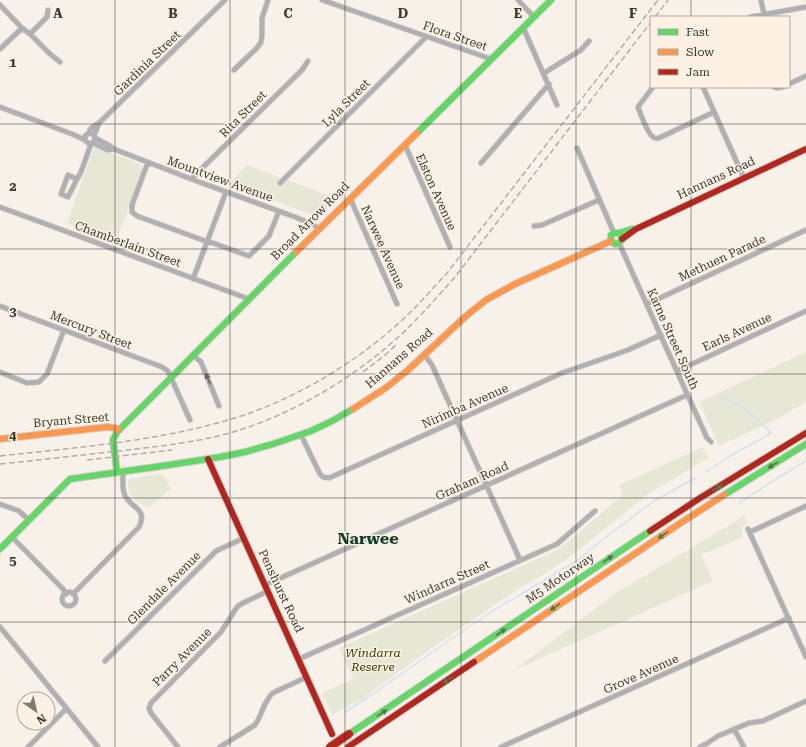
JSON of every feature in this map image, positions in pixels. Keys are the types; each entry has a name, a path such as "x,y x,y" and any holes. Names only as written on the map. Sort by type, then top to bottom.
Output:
{"main road":[{"name":"Broad Arrow Road","path":"120,472 113,440 115,434 318,229 551,0"},
{"name":"Hannans Road","path":"29,520 70,479 80,476 120,472 245,452 300,435 332,421 367,401 397,379 461,320 486,300 515,284 806,149"},
{"name":"Bryant Street","path":"0,439 106,427 119,430"},
{"name":"M5 Motorway","path":"330,747 636,540 700,498 806,433"},
{"name":"M5 Motorway","path":"351,745 676,526 806,444"},
{"name":"Penshurst Road","path":"208,459 332,734"},
{"path":"0,549 29,520"}],"street":[{"name":"Gardinia Street","path":"87,136 89,130 99,123 225,0"},
{"path":"234,70 257,48 261,42 262,18 268,0"},
{"name":"Flora Street","path":"322,0 491,59"},
{"path":"518,0 534,17"},
{"path":"761,0 764,14"},
{"path":"0,6 60,62"},
{"path":"755,16 806,7"},
{"path":"30,34 47,17 48,10"},
{"path":"523,27 557,105"},
{"path":"0,48 22,28"},
{"name":"Lyla Street","path":"280,183 426,37"},
{"path":"544,74 581,50 589,41"},
{"name":"Rita Street","path":"191,179 302,70 308,61"},
{"path":"790,84 806,76"},
{"path":"481,163 549,84"},
{"path":"652,88 638,107 649,132 655,138 659,138 714,112"},
{"path":"703,88 744,178"},
{"path":"0,107 72,134 83,134 87,136 92,134 93,140 87,143 87,136"},
{"name":"Gardinia Street","path":"77,179 68,175 61,194 68,197 81,172 99,123"},
{"name":"Mountview Avenue","path":"93,140 108,150 114,149 279,211 314,225 318,229"},
{"name":"Elston Avenue","path":"405,145 450,247"},
{"name":"Karne Street South","path":"577,148 687,395 707,438 711,442"},
{"path":"148,162 132,205 132,212 137,216 249,256 269,236 279,211"},
{"path":"193,279 226,192"},
{"name":"Narwee Avenue","path":"350,198 397,304"},
{"path":"534,226 542,225 599,200"},
{"name":"Chamberlain Street","path":"0,207 249,299"},
{"name":"Methuen Parade","path":"647,304 806,230"},
{"name":"Mercury Street","path":"0,306 162,367 168,371 171,378"},
{"name":"Earls Avenue","path":"677,371 806,310"},
{"path":"0,372 28,383 39,382 47,374 64,330"},
{"name":"Nirimba Avenue","path":"300,435 320,474 323,477 329,478 562,373 628,350 661,335"},
{"path":"424,354 432,364 520,560"},
{"path":"193,355 200,362 219,406"},
{"path":"171,378 190,420"},
{"name":"Graham Road","path":"266,588 687,395"},
{"path":"73,594 75,597 75,602 69,606 66,605 62,600 63,597 69,593 73,594 139,527 142,521 140,512 124,494 120,472"},
{"path":"0,504 19,511 29,520"},
{"path":"806,506 749,530 806,657"},
{"name":"Windarra Street","path":"299,659 557,544 595,511"},
{"path":"12,537 63,589 66,594"},
{"name":"Glendale Avenue","path":"105,661 216,550 244,538"},
{"name":"Parry Avenue","path":"178,747 150,713 149,709 151,703 218,636 237,607 266,588"},
{"name":"Grove Avenue","path":"501,747 789,618"},
{"path":"0,627 98,747"},
{"path":"220,747 255,725 260,718 265,704 270,696 281,689 307,677"},
{"path":"700,747 718,736 734,729 749,723 763,721 806,701"},
{"path":"28,747 66,709"},
{"path":"734,729 744,747"}],"green space":[{"path":"94,147 140,164 143,170 116,241 67,223"},
{"path":"247,165 338,199 319,217 228,184"},
{"path":"806,352 806,402 777,419 719,446 699,402"},
{"name":"Windarra Reserve","path":"703,447 708,458 648,494 571,556 506,597 419,657 362,699 332,715 322,693 353,679 339,648 557,550 623,495 619,485"},
{"path":"163,474 171,489 148,508 130,494 128,483 132,478"},
{"path":"744,515 747,522 742,528 743,537 701,555 713,581 514,670 616,593"}],"waterway":[{"path":"706,472 730,456 771,433 743,408 722,398"},
{"path":"739,503 806,461"},
{"path":"345,712 491,612 578,560 654,501 695,478"}],"railway":[{"path":"0,456 122,442 182,432 212,425 241,416 284,399 305,389 346,364 384,336 401,321 447,273 658,0"},
{"path":"656,16 668,0"},
{"path":"0,464 163,446 219,436 257,424 281,414 304,403 348,376 369,361 408,328 455,277 650,23"},
{"path":"363,372 397,344"},
{"path":"87,460 172,450"}],"traffic: fast":[{"path":"417,133 551,0"},
{"path":"611,241 611,235 614,233 632,229"},
{"path":"611,241 615,244 619,243 622,240 621,236"},
{"path":"117,472 113,440 117,432 296,252"},
{"path":"0,549 70,479 169,465 245,452 311,431 353,409"},
{"path":"724,495 806,444"},
{"path":"349,734 650,531"}],"traffic: slow":[{"path":"296,252 417,133"},
{"path":"353,409 387,387 408,370 466,316 486,300 515,284 611,241"},
{"path":"0,439 107,427 119,430"},
{"path":"474,662 724,495"}],"traffic: jam":[{"path":"622,239 636,229 806,149"},
{"path":"650,531 700,498 806,433"},
{"path":"208,459 332,734"},
{"path":"348,747 474,662"},
{"path":"330,747 349,734"}],"district":[{"name":"Narwee","path":"368,538"}]}
